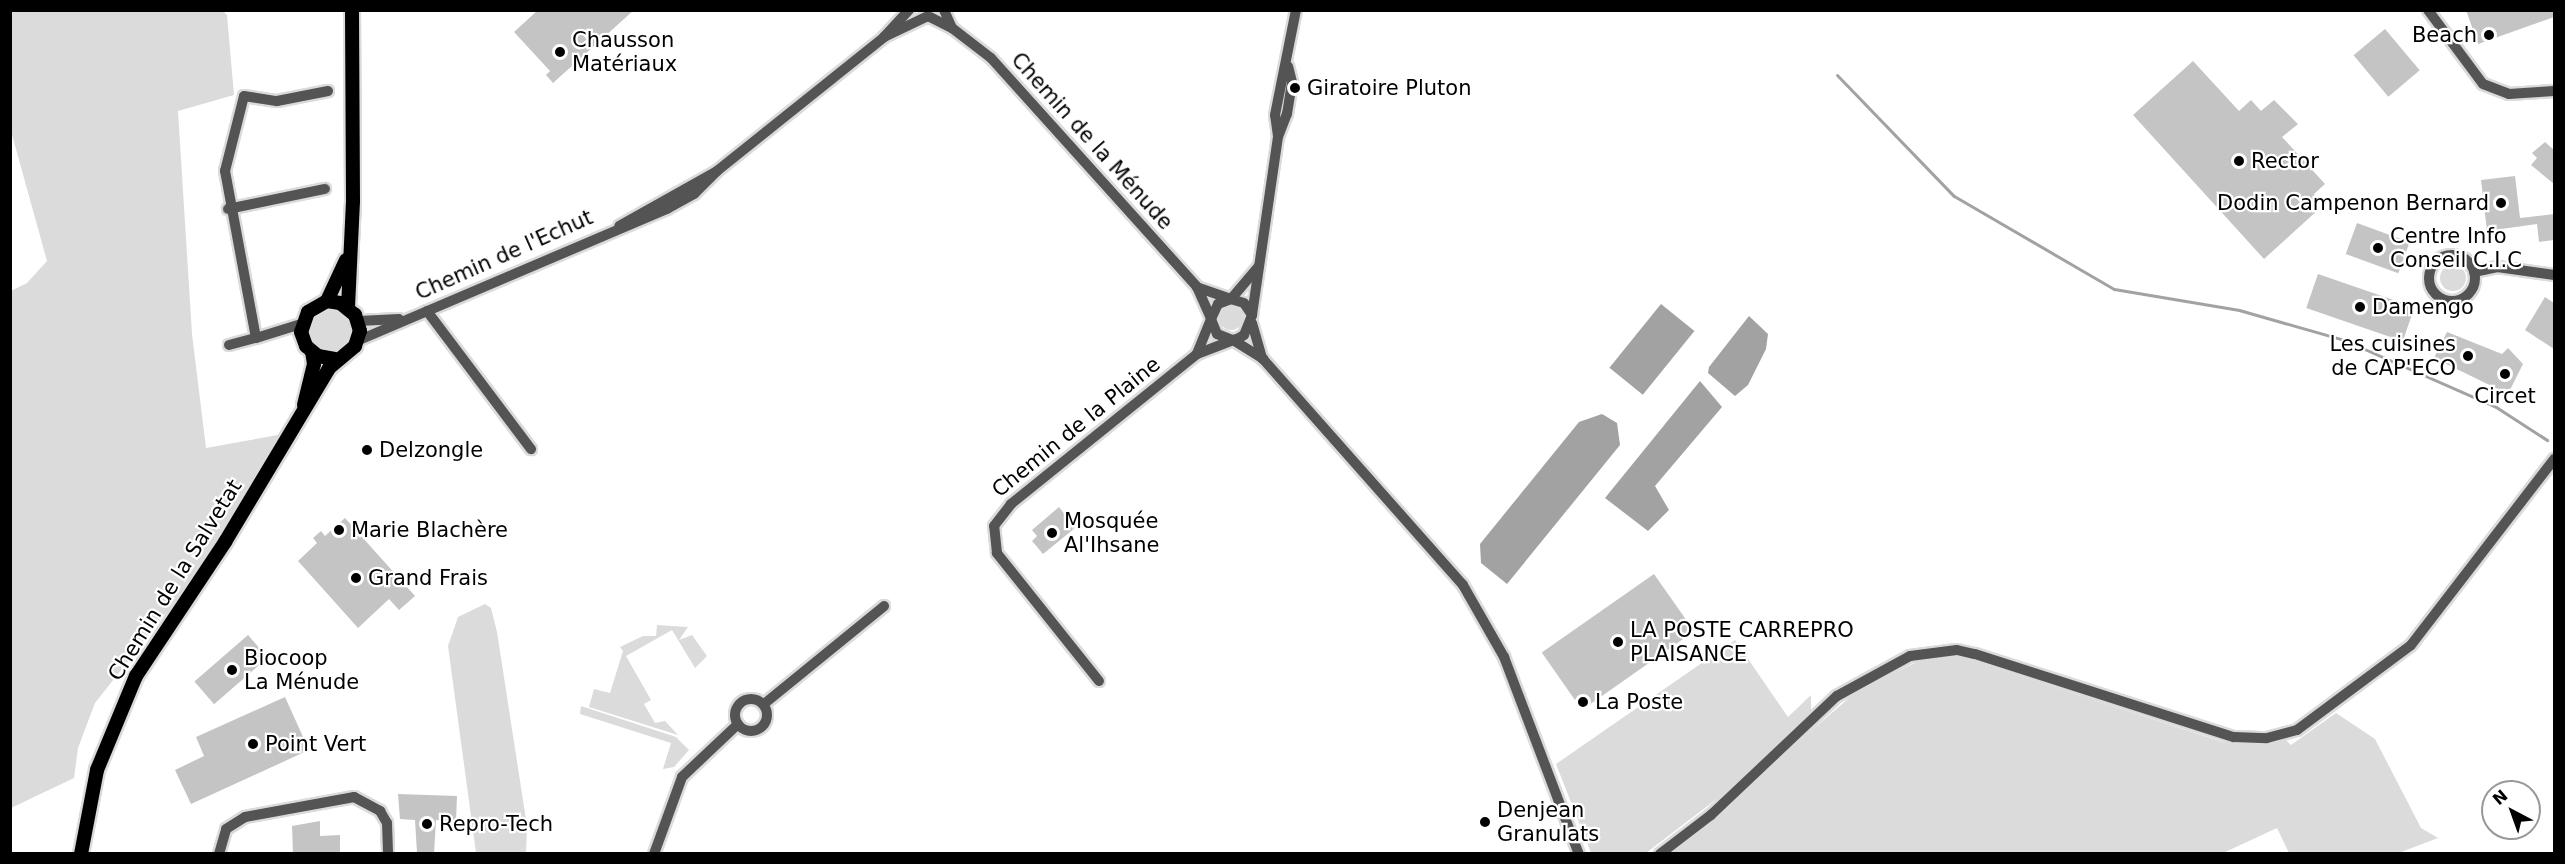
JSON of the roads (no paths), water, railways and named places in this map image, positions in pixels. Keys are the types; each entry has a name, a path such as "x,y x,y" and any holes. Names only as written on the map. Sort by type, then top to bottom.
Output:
{"main road":[{"path":"348,307 351,246 352,10"},
{"path":"335,359 312,352 302,340 301,324 308,312 327,301 351,246"},
{"path":"327,301 348,307 359,321 357,341"},
{"name":"Chemin de la Salvetat","path":"81,854 97,770 136,676 335,359 357,341"},
{"name":"Chemin de la Salvetat","path":"300,418 314,364 312,352"}],"street":[{"name":"Chemin de l'Echut","path":"357,341 619,226 681,202 884,37 909,10"},
{"name":"Chemin de la Ménude","path":"916,10 952,28 991,58 1197,287 1211,319"},
{"name":"Chemin de l'Echut","path":"884,37 942,10"},
{"name":"Chemin de la Ménude","path":"942,10 952,28"},
{"path":"1233,340 1244,335 1252,319 1278,136 1287,114 1288,66 1296,10"},
{"path":"2428,10 2482,84 2509,94 2554,91"},
{"path":"256,338 228,209 225,171 239,102 244,96 277,101 328,91"},
{"path":"228,209 325,189"},
{"path":"2450,255 2465,259 2474,272 2469,295 2454,302 2439,298 2430,285 2436,262 2450,255"},
{"path":"1259,266 1231,299 1218,304 1211,319 1217,334 1233,340 1263,360 1463,585 1504,657 1579,854"},
{"path":"2474,272 2497,267 2554,275"},
{"name":"Chemin de la Ménude","path":"1197,287 1231,299"},
{"path":"1231,299 1244,303 1252,319 1263,360"},
{"path":"427,311 531,449"},
{"name":"Chemin de l'Echut","path":"359,321 405,319"},
{"name":"Chemin de la Plaine","path":"1197,354 1211,319"},
{"path":"273,336 301,324"},
{"path":"230,345 273,336 302,340"},
{"name":"Chemin de la Plaine","path":"1099,681 997,553 994,526 1011,504 1197,354 1233,340"},
{"path":"1660,854 1718,808 1830,702 1910,656 1958,650 1975,654 2235,737 2267,738 2297,730 2410,645 2554,459"},
{"path":"764,704 884,606"},
{"path":"755,699 764,704 768,714 761,728 746,730 738,724 735,715 741,702 755,699"},
{"path":"654,854 681,777 738,724"},
{"path":"219,854 226,829 245,817 354,797 380,811 387,823 388,854"}],"waterway":[{"path":"1837,75 1954,196 2114,289 2239,310 2344,340 2496,407 2547,440"}],"place":[{"name":"Beach","path":"2489,35"},
{"name":"Chausson Matériaux","path":"560,52"},
{"name":"Giratoire Pluton","path":"1295,88"},
{"name":"Rector","path":"2239,161"},
{"name":"Dodin Campenon Bernard","path":"2501,203"},
{"name":"Centre Info Conseil C.I.C","path":"2378,248"},
{"name":"Damengo","path":"2360,307"},
{"name":"Les cuisines de CAP'ECO","path":"2468,356"},
{"name":"Circet","path":"2505,374"},
{"name":"Delzongle","path":"367,450"},
{"name":"Marie Blachère","path":"339,530"},
{"name":"Mosquée Al'Ihsane","path":"1052,533"},
{"name":"Grand Frais","path":"356,578"},
{"name":"LA POSTE CARREPRO PLAISANCE","path":"1618,642"},
{"name":"Biocoop La Ménude","path":"232,670"},
{"name":"La Poste","path":"1583,702"},
{"name":"Point Vert","path":"253,744"},
{"name":"Denjean Granulats","path":"1485,822"},
{"name":"Repro-Tech","path":"427,824"}]}
